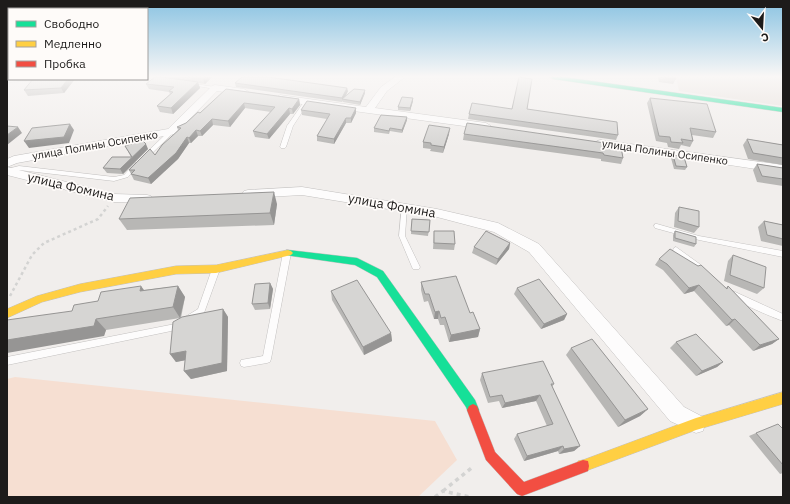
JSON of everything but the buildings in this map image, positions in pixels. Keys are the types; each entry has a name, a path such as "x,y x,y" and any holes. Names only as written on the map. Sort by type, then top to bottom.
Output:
{"street":[{"name":"улица Полины Осипенко","path":"7,163 14,160 171,132 202,101"},
{"path":"303,101 494,128"},
{"path":"369,110 376,101"},
{"path":"717,101 783,110"},
{"name":"улица Полины Осипенко","path":"588,141 783,169"},
{"name":"улица Фомина","path":"7,171 114,198 157,199"},
{"name":"улица Фомина","path":"233,195 302,191 437,212 498,228 534,248 677,414 696,424"},
{"path":"7,314 40,299 80,288 176,270 216,269 287,253 357,262 380,274 471,404 490,456 522,489 696,424 783,398"}],"lane":[{"path":"283,147 290,126 307,101"},
{"path":"7,171 19,168 114,179 126,176 171,132"},
{"path":"404,207 402,236 416,267"},
{"path":"656,226 699,238 783,254"},
{"path":"676,250 706,273"},
{"path":"244,363 267,359 287,253"},
{"path":"7,361 176,327 201,311 216,269"},
{"path":"729,290 741,299 783,318"}],"path":[{"path":"7,302 32,255 44,243 98,219 114,198"},
{"path":"435,497 476,464 490,456"},
{"path":"443,491 470,497"}],"shaded area":[{"path":"745,101 783,101 783,106"},
{"path":"15,377 435,421 457,460 418,497 7,497 7,379"}],"traffic: fast":[{"path":"717,101 783,110"},
{"path":"288,253 357,262 380,274 471,404 473,410"}],"traffic: slow":[{"path":"7,314 40,299 80,288 176,270 216,269 288,253"},
{"path":"583,466 696,424 783,398"}],"traffic: jam":[{"path":"473,410 490,456 522,489 583,466"}]}
